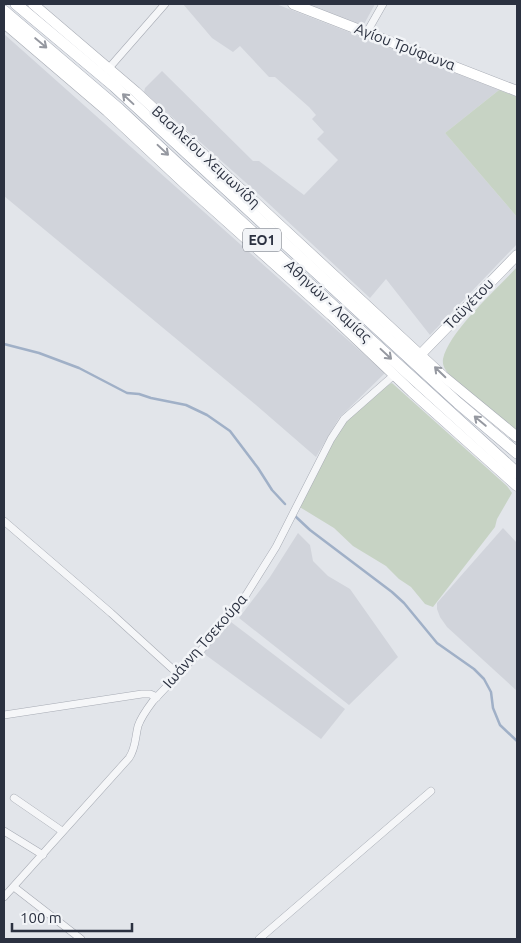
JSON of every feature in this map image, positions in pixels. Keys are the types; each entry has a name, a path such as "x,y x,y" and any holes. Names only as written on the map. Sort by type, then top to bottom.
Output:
{"main road":[{"name":"Αθηνών - Λαμίας","path":"16,4 114,86 458,403 517,453"},
{"name":"Αθηνών - Λαμίας","path":"4,11 120,109 181,167 517,473"}],"street":[{"name":"Βασιλείου Χειμωνίδη","path":"33,4 109,68 465,394 517,438"},
{"path":"109,68 165,4"},
{"name":"Αγίου Τρύφωνα","path":"293,4 517,91"},
{"path":"367,32 383,4"},
{"path":"4,24 117,120 179,179 517,486"},
{"name":"Ταϋγέτου","path":"421,354 517,255"},
{"name":"Ιωάννη Τσεκούρα","path":"4,897 129,758 136,745 140,720 157,696 203,648 246,595 280,540 331,439 344,420 394,375"},
{"path":"4,521 111,612 178,674"},
{"path":"4,715 142,694 157,696"},
{"path":"259,939 431,791"},
{"path":"14,798 62,832"},
{"path":"4,830 42,855"},
{"path":"4,885 12,888 81,939"}],"shaded area":[{"path":"183,4 276,4 499,90 445,133 517,217 517,244 430,335 386,279 370,298 253,189 144,92 145,88 162,71 253,161 259,161 304,195 338,160 317,139 324,132 312,119 316,115 309,107 275,77 269,77 240,46 233,52 212,38"},
{"path":"305,4 375,4 363,26"},
{"path":"4,34 385,373 339,418 316,457 4,196"},
{"path":"503,528 517,543 517,691 447,627 437,609 437,603"},
{"path":"298,533 310,545 313,561 328,576 350,589 398,657 349,705 239,618 270,577"},
{"path":"231,622 345,709 321,739 203,653"}],"green space":[{"path":"499,90 517,97 517,217 445,133"},
{"path":"517,267 517,432 451,376 443,364 443,359 454,336 464,323"},
{"path":"392,383 507,486 512,493 497,519 495,527 433,607 425,604 411,587 399,579 386,566 353,546 334,528 298,506 322,460 345,422"}],"waterway":[{"path":"4,344 39,353 79,368 127,393 186,405 207,415 230,431 272,490 285,504"},
{"path":"295,516 310,530 392,592 404,603 437,643 474,669 484,679 491,692 493,708 500,725 517,741"}]}
